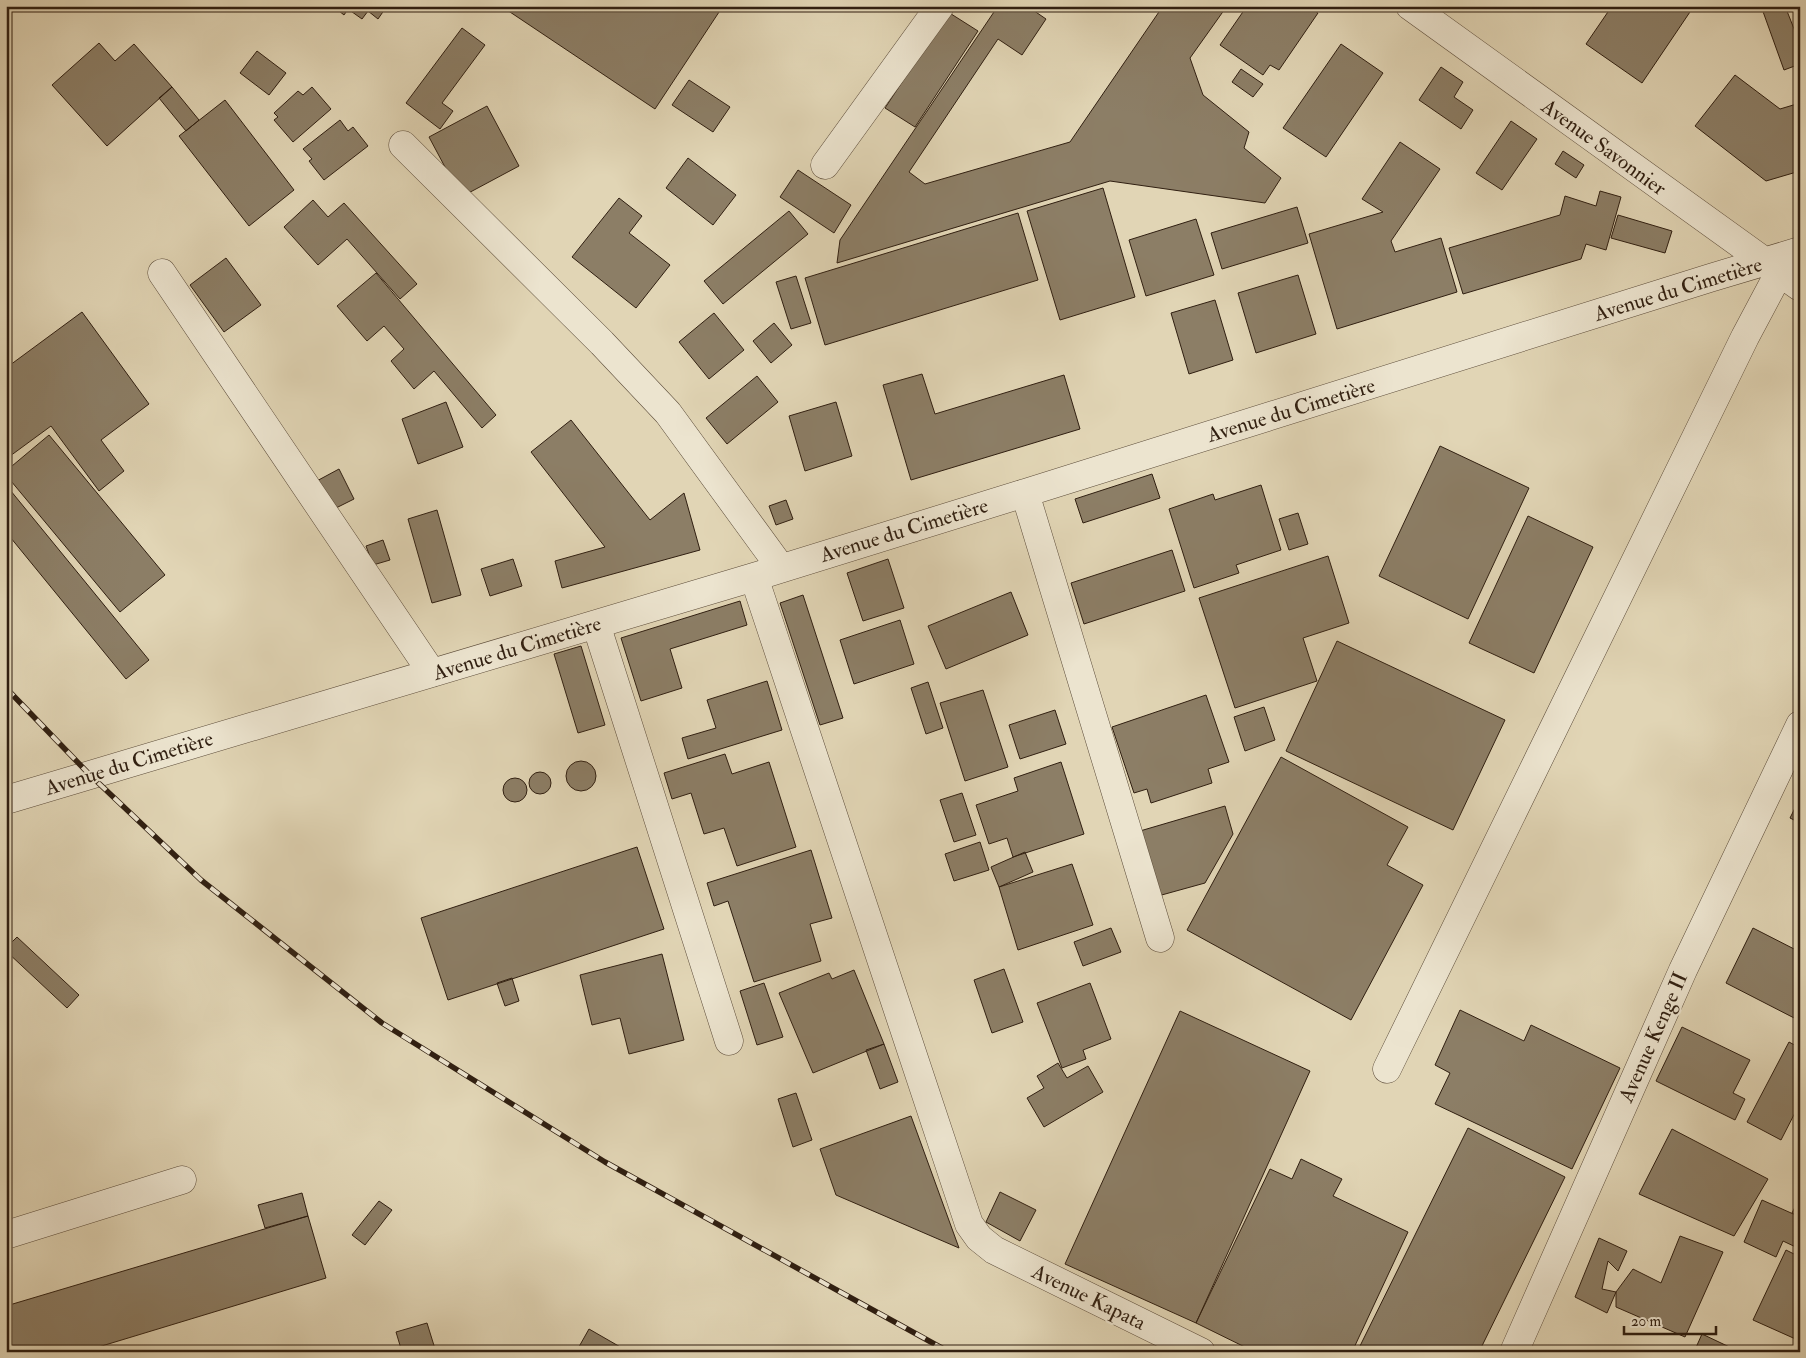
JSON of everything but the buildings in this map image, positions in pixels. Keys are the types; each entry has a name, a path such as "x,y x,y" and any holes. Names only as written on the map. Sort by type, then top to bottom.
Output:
{"street":[{"path":"825,165 940,6"},
{"name":"Avenue Savonnier","path":"1410,6 1781,274"},
{"path":"403,145 602,342 668,413 781,568"},
{"name":"Avenue du Cimetière","path":"6,800 754,577 1710,278 1781,274 1800,251"},
{"path":"162,273 432,673"},
{"path":"1386,1068 1745,337 1781,274"},
{"path":"1025,493 1160,938"},
{"name":"Avenue Kapata","path":"754,577 969,1224 979,1238 994,1250 1201,1352"},
{"path":"596,624 729,1040"},
{"name":"Avenue Kenge II","path":"1514,1352 1683,970 1800,726"},
{"path":"6,1236 182,1180"}],"railway":[{"path":"6,688 89,774 201,880 382,1023 605,1162 949,1352"}]}
